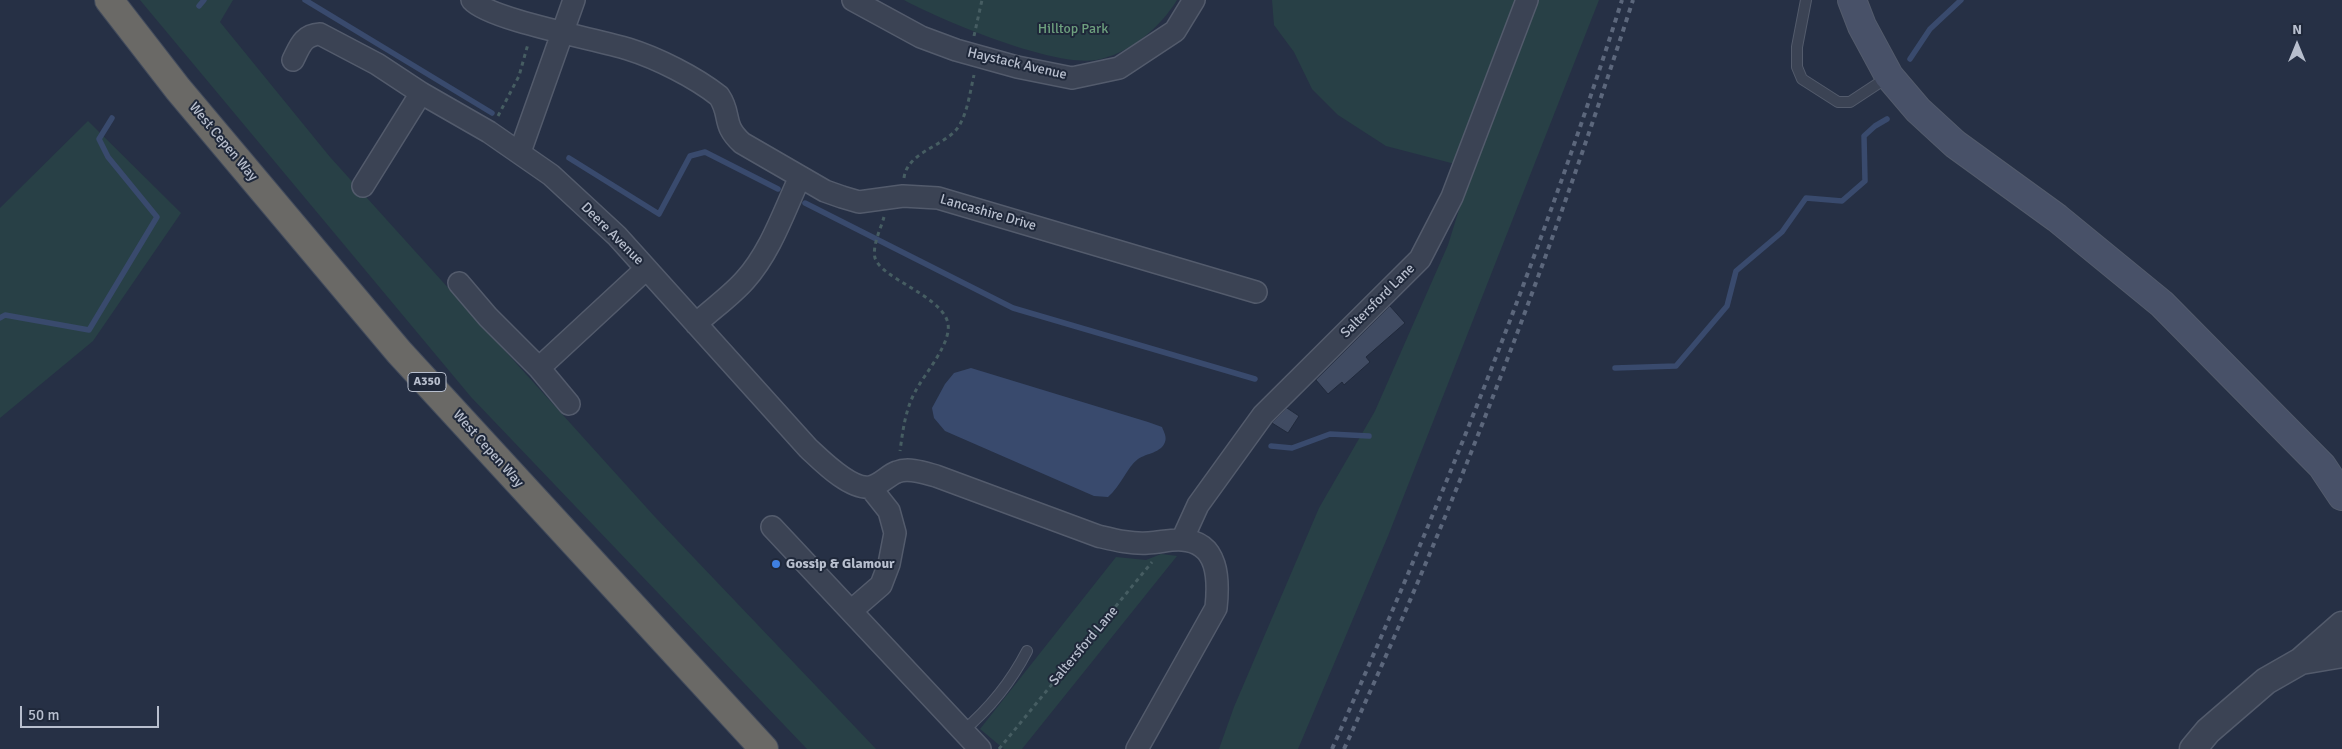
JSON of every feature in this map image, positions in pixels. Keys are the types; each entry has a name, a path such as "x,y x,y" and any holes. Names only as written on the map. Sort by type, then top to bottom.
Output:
{"highway":[{"name":"West Cepen Way","path":"109,0 191,104 399,352 764,749"}],"main road":[{"path":"1852,0 1862,26 1890,76 1918,110 1955,144 2057,218 2162,304 2332,471 2342,496"}],"street":[{"name":"Lancashire Drive","path":"472,0 493,12 629,49 661,62 713,90 724,103 731,133 742,143 825,191 859,202 903,196 938,198 1256,292"},
{"path":"520,152 574,0"},
{"name":"Haystack Avenue","path":"853,0 921,37 1017,67 1072,78 1119,68 1175,31 1194,0"},
{"name":"Saltersford Lane","path":"1174,540 1263,415 1420,259 1452,196 1526,0"},
{"name":"Deere Avenue","path":"293,60 302,42 310,35 320,34 377,64 421,93 520,152 551,175 617,236 808,448 832,470 860,486 870,487"},
{"path":"363,186 421,93"},
{"path":"696,324 745,279 759,261 800,177"},
{"path":"539,368 646,269"},
{"path":"459,283 488,317 539,368 569,404"},
{"path":"852,611 881,585 889,564 895,533 889,511 870,487 898,472 914,470 936,476 1098,536 1122,542 1148,543 1174,540 1197,543 1208,550 1217,568 1216,608 1137,749"},
{"path":"772,527 980,749"},
{"path":"2193,749 2208,731 2266,681 2301,661 2342,625"},
{"path":"2301,661 2342,654"}],"lane":[{"path":"1806,0 1797,47 1797,67 1802,79 1838,102 1850,102 1890,76"},
{"path":"963,731 1003,691 1027,650"}],"path":[{"path":"903,196 904,175 910,162 944,141 957,129 964,112 975,55 982,0"},
{"path":"489,132 507,103 519,76 533,24"},
{"path":"881,227 875,251 876,260 884,269 932,301 947,320 949,333 915,392 904,421 898,472"},
{"name":"Saltersford Lane","path":"999,749 1174,540"}],"green space":[{"path":"140,0 233,0 220,22 330,157 655,517 876,749 807,749 471,397"},
{"name":"Hilltop Park","path":"904,0 1177,0 1153,30 1132,46 1108,57 1096,60 1077,60 1053,57 998,41"},
{"path":"1272,0 1516,0 1455,164 1386,146 1338,115 1312,89 1294,52 1274,25"},
{"path":"1535,0 1599,0 1388,536 1298,749 1219,749 1234,707 1319,508 1375,411 1448,245 1472,168"},
{"path":"88,121 181,213 93,341 0,418 0,208"},
{"path":"1161,554 1177,556 1022,749 1004,749 980,729 1116,557 1146,560"}],"water":[{"path":"971,368 1162,427 1165,442 1157,451 1134,462 1117,488 1108,497 1094,496 945,431 934,418 932,408 945,384 954,373"}],"building":[{"path":"1390,306 1405,323 1366,357 1370,362 1344,385 1342,382 1328,394 1316,380"},
{"path":"1287,408 1299,416 1288,433 1272,423"}],"waterway":[{"path":"199,6 204,0"},
{"path":"305,0 492,113"},
{"path":"1910,59 1930,29 1961,0"},
{"path":"0,318 5,315 89,330 157,217 108,157 99,139 112,118"},
{"path":"1615,368 1676,366 1727,306 1736,271 1782,232 1806,198 1842,201 1865,181 1864,136 1875,126 1887,119"},
{"path":"569,158 659,214 690,156 705,152 778,189"},
{"path":"805,203 1013,308 1255,379"},
{"path":"1271,446 1292,448 1330,434 1369,436"}],"railway":[{"path":"1332,749 1412,565 1488,379 1558,191 1622,0"},
{"path":"1344,749 1425,565 1500,379 1569,190 1633,0"}],"place":[{"name":"Gossip & Glamour","path":"776,564"}]}
